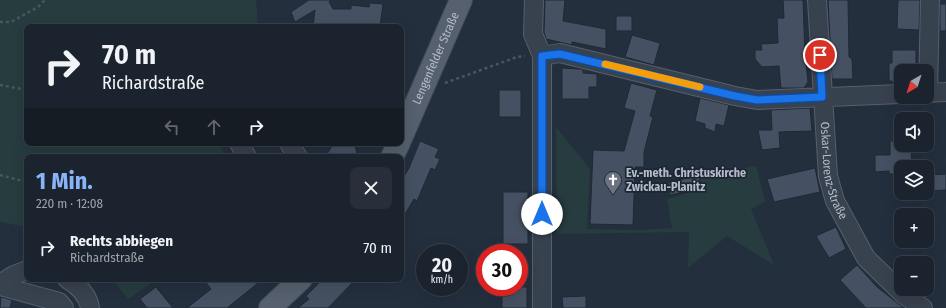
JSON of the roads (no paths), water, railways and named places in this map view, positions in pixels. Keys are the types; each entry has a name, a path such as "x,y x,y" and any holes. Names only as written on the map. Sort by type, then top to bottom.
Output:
{"main road":[{"name":"Lengenfelder Straße","path":"404,131 461,0"},
{"path":"270,308 298,282"}],"street":[{"path":"534,0 533,34 542,56 542,308"},
{"name":"Oskar-Lorenz-Straße","path":"817,0 828,176 834,201 866,258 904,295 923,308"},
{"path":"928,64 930,0"},
{"path":"542,56 560,54 757,100 894,94"},
{"path":"934,93 946,92"},
{"path":"0,285 14,275 24,271"},
{"path":"73,282 89,299 90,308"},
{"path":"0,285 59,302 64,308"}],"place":[{"name":"Ev.-meth. Christuskirche Zwickau-Planitz","path":"613,195"}]}
